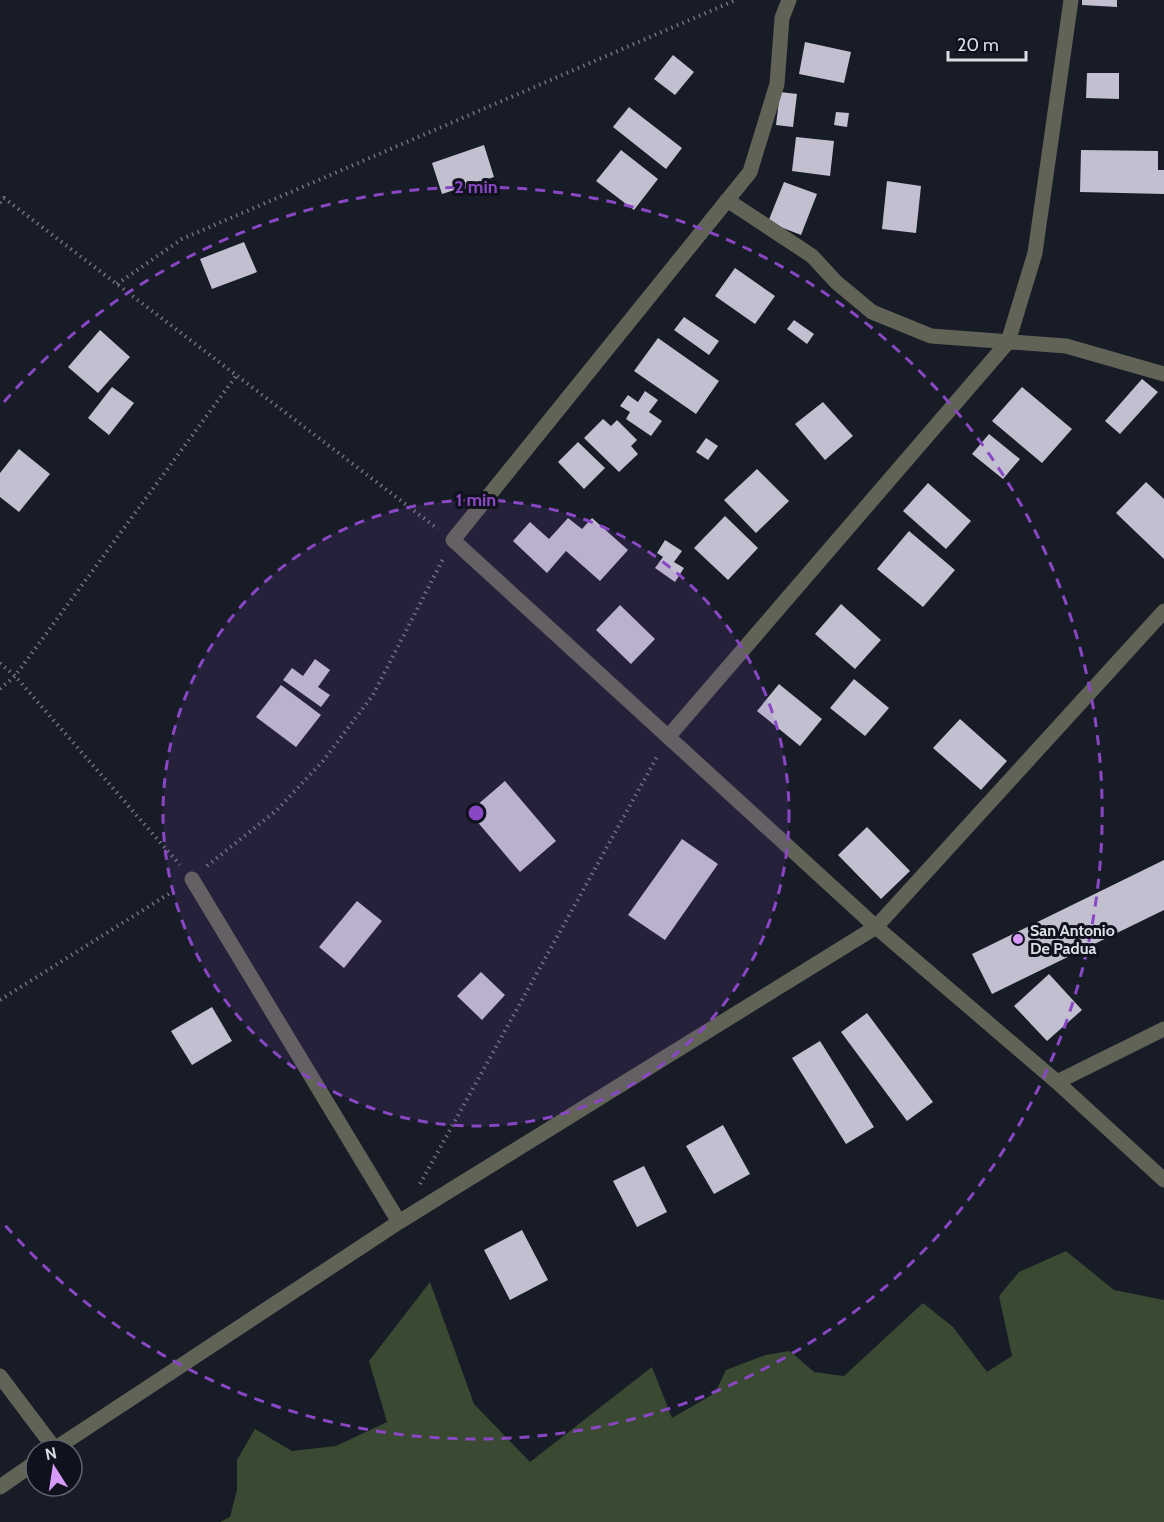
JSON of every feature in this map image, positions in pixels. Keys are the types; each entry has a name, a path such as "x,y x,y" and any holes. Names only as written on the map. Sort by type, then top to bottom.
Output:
{"street":[{"path":"789,0 782,18 777,84 750,172 453,540 876,927 1057,1082 1164,1180"},
{"path":"668,737 1008,342 1035,253 1071,0"},
{"path":"727,200 812,256 836,282 872,312 931,336 1066,346 1164,374"},
{"path":"72,1438 399,1222 876,927 1164,611"},
{"path":"192,879 399,1222"},
{"path":"1057,1082 1164,1029"},
{"path":"0,1376 45,1438"},
{"path":"0,1487 24,1470"}],"path":[{"path":"117,284 182,239 736,0"},
{"path":"0,203 4,198 453,540 373,695 323,761 277,810 192,879 0,1000"},
{"path":"0,689 15,676 236,376"},
{"path":"0,663 15,676 192,879"},
{"path":"416,1191 668,737"}],"green space":[{"path":"1066,1251 1114,1290 1164,1300 1164,1522 220,1522 230,1517 237,1490 237,1460 255,1429 292,1451 336,1446 387,1422 369,1361 430,1282 474,1404 530,1462 652,1367 672,1418 715,1393 726,1370 765,1355 790,1351 814,1372 844,1376 923,1303 953,1327 987,1372 1012,1356 999,1296 1019,1272"}],"building":[{"path":"1082,0 1117,0 1117,7 1082,5"},
{"path":"805,42 851,52 844,83 799,74"},
{"path":"673,55 694,72 675,95 654,79"},
{"path":"1087,73 1119,73 1119,99 1086,98"},
{"path":"780,92 797,94 793,127 776,125"},
{"path":"629,107 682,148 666,169 613,127"},
{"path":"836,112 849,113 847,127 834,125"},
{"path":"796,137 834,141 830,176 792,171"},
{"path":"484,145 494,177 442,194 432,163"},
{"path":"621,150 658,179 634,210 596,181"},
{"path":"1081,150 1158,151 1158,170 1164,170 1164,194 1080,192"},
{"path":"887,181 921,186 916,233 882,229"},
{"path":"784,182 817,194 801,235 768,222"},
{"path":"244,242 257,272 212,289 200,259"},
{"path":"735,268 775,296 755,324 715,296"},
{"path":"684,317 719,341 709,355 674,330"},
{"path":"794,320 814,334 807,344 787,329"},
{"path":"100,330 130,357 98,393 68,367"},
{"path":"658,338 719,381 696,414 634,371"},
{"path":"1142,379 1158,392 1120,434 1105,421"},
{"path":"112,387 134,403 109,435 88,418"},
{"path":"1022,387 1072,429 1042,463 992,421"},
{"path":"645,391 658,400 649,412 662,421 651,436 626,419 630,412 620,406 628,395 638,402"},
{"path":"823,402 853,436 825,460 795,424"},
{"path":"603,419 611,426 617,420 637,440 631,446 638,454 619,472 584,438"},
{"path":"989,434 1020,459 1003,479 972,454"},
{"path":"706,438 718,446 708,460 696,452"},
{"path":"578,442 605,468 584,489 558,462"},
{"path":"19,449 50,474 19,512 0,497 0,473"},
{"path":"757,469 789,501 756,533 724,500"},
{"path":"1146,482 1164,499 1164,559 1116,513"},
{"path":"928,483 971,521 946,549 903,511"},
{"path":"725,516 758,548 728,580 694,548"},
{"path":"568,518 582,529 592,518 628,550 600,581 566,551 547,573 513,541 530,522 549,539"},
{"path":"909,531 955,570 923,607 877,569"},
{"path":"665,540 682,551 674,562 684,568 675,582 655,568 663,557 657,553"},
{"path":"841,604 881,640 855,669 815,634"},
{"path":"620,605 655,639 631,664 596,630"},
{"path":"315,659 330,670 318,687 330,695 321,707 283,680 292,668 303,676"},
{"path":"854,679 889,708 865,736 830,708"},
{"path":"779,684 822,719 800,746 757,711"},
{"path":"281,685 321,715 296,747 256,717"},
{"path":"960,719 1007,761 981,790 933,748"},
{"path":"505,781 556,841 520,872 469,812"},
{"path":"867,827 910,871 881,899 838,855"},
{"path":"682,839 718,864 665,940 628,915"},
{"path":"1164,860 1164,910 992,994 972,954"},
{"path":"357,901 382,921 344,968 319,947"},
{"path":"481,972 505,995 482,1020 457,996"},
{"path":"1049,974 1082,1010 1047,1041 1014,1006"},
{"path":"212,1007 232,1041 192,1065 171,1031"},
{"path":"867,1013 933,1102 907,1121 841,1032"},
{"path":"820,1041 874,1127 846,1144 792,1058"},
{"path":"723,1125 750,1174 714,1194 686,1146"},
{"path":"644,1166 667,1212 637,1227 613,1181"},
{"path":"522,1230 548,1280 510,1300 484,1250"}],"place":[{"name":"San Antonio De Padua","path":"1018,939"}]}
